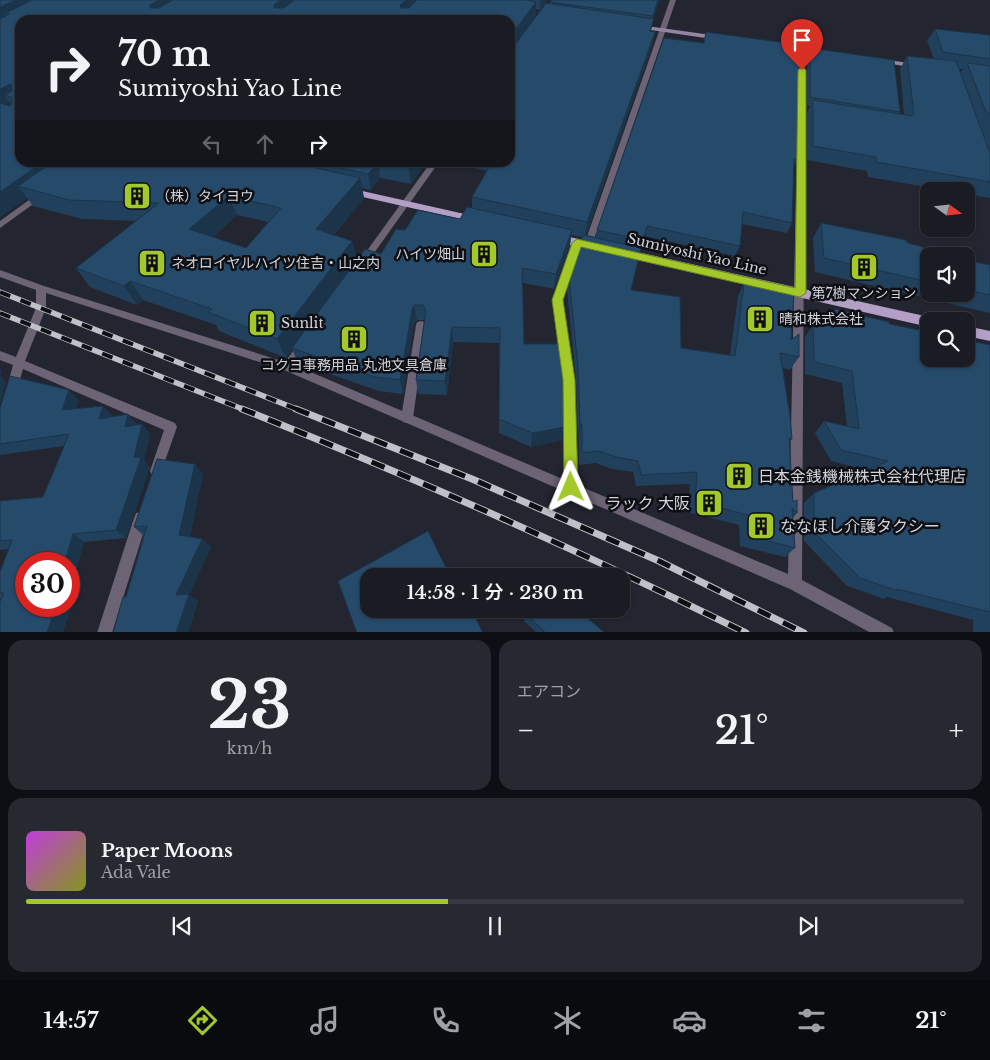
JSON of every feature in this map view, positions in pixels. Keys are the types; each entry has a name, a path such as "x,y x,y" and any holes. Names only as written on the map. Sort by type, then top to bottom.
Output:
{"main road":[{"path":"338,188 491,223"},
{"name":"Sumiyoshi Yao Line","path":"549,236 920,320"},
{"path":"975,333 990,336"}],"street":[{"path":"571,487 569,380 557,300 583,244 664,31 673,0"},
{"path":"629,26 730,40"},
{"path":"778,46 830,54"},
{"path":"795,584 800,293 806,110 802,50"},
{"path":"875,60 923,68"},
{"path":"894,63 895,72"},
{"path":"360,266 431,167"},
{"path":"0,225 47,190"},
{"path":"0,273 287,367 795,584 887,632"},
{"path":"10,397 19,363 41,308 41,288"},
{"path":"407,418 421,325"},
{"path":"287,367 310,336"},
{"path":"0,355 170,426 152,483"},
{"path":"104,632 146,502"}],"building":[{"path":"0,0 16,0 0,7"},
{"path":"32,0 159,0 150,5 150,8 159,8 173,0 281,0 274,5 274,8 284,8 294,0 406,0 400,5 401,8 409,8 417,0 526,0 536,2 515,30 515,15 15,15 15,167 36,167 0,192 0,103 9,106 12,104 11,97 5,95 12,91 11,84 0,89 0,19 10,14 4,14"},
{"path":"551,0 658,0 653,16 550,2"},
{"path":"546,3 654,19 650,31 655,32 587,222 472,197 489,167 515,167 515,45"},
{"path":"935,29 990,35 990,59 943,52"},
{"path":"706,32 801,45 799,148 797,148 797,159 794,159 792,223 743,212 740,246 647,226 643,240 597,230 664,38 704,43"},
{"path":"810,48 894,60 900,112 810,97"},
{"path":"907,56 956,61 990,153 990,182 876,162 876,157 813,146 813,100 912,116 914,114"},
{"path":"967,63 990,66 990,114 986,112"},
{"path":"46,167 313,167 360,178 316,229 352,241 277,339 208,312 212,309 130,281 124,286 76,268 159,203 69,200 18,186","holes":["229,196 281,208 246,248 189,229"]},
{"path":"337,167 374,167 368,174"},
{"path":"467,207 572,230 556,274 522,268 524,344 561,344 564,366 565,427 532,433 499,419 500,328 452,327 445,381 416,380 426,311 423,305 414,305 412,310 400,380 375,377 292,348 365,249 381,254 396,229 405,230 418,210 460,219"},
{"path":"821,223 906,240 908,243 923,247 920,247 920,280 824,258"},
{"path":"583,235 641,248 631,290 680,297 681,348 735,356 744,283 794,295 791,340 799,334 799,357 780,353 790,416 792,439 789,438 793,502 797,500 797,513 792,508 795,548 748,536 748,515 695,501 697,472 641,475 638,461 616,457 599,451 582,453 578,367 569,278"},
{"path":"975,262 990,265 990,295 975,292"},
{"path":"836,309 889,322 889,324 920,330 920,367 975,367 975,342 990,345 990,612 897,589 898,591 860,578 814,532 814,493 888,461 841,450 824,421 859,429 852,371 814,362 813,325"},
{"path":"10,376 69,390 62,410 103,406 99,419 128,414 125,427 142,424 134,457 141,458 116,530 73,534 68,552 15,552 15,617 52,617 47,632 0,632 0,602 4,593 0,593 0,572 12,540 0,541 0,501 43,497 69,434 0,444 0,408"},
{"path":"157,459 195,464 179,535 202,539 176,595 189,594 176,632 113,632 123,597 126,597 147,526 134,527"},
{"path":"428,531 446,568 361,568"},
{"path":"360,569 360,618 476,618 482,632 357,632 338,581"},
{"path":"530,618 588,618 604,632 545,632"}],"railway":[{"path":"0,292 299,410"},
{"path":"0,313 245,410"},
{"path":"242,409 370,461 496,516 622,573 744,632"},
{"path":"296,409 472,479 659,561 802,632"}],"place":[{"name":"（株）タイヨウ","path":"137,196"},
{"name":"ハイツ畑山","path":"484,254"},
{"name":"ネオロイヤルハイツ住吉・山之内","path":"152,263"},
{"name":"第7樹マンション","path":"864,267"},
{"name":"晴和株式会社","path":"760,319"},
{"name":"Sunlit","path":"262,323"},
{"name":"コクヨ事務用品 丸池文具倉庫","path":"354,339"},
{"name":"日本金銭機械株式会社代理店","path":"739,476"},
{"name":"ラック 大阪","path":"709,503"},
{"name":"ななほし介護タクシー","path":"761,526"}],"route":[{"path":"571,487 569,380 557,300 577,243 800,293 802,70"}]}
